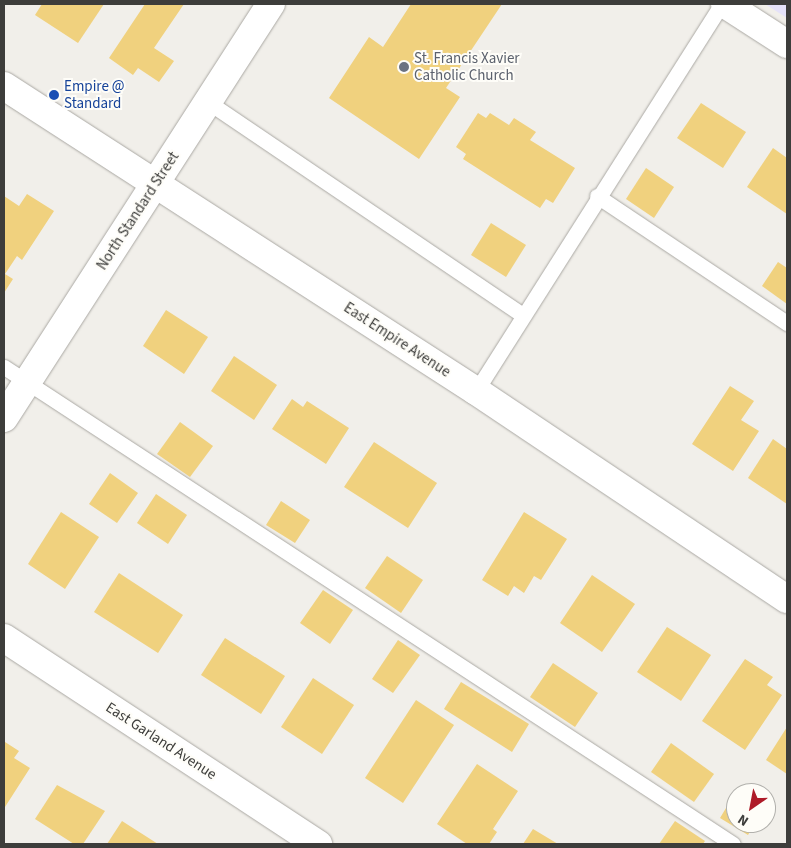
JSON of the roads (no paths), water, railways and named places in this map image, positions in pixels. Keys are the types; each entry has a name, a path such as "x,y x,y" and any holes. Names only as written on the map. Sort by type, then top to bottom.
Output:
{"street":[{"name":"North Standard Street","path":"4,418 271,4"},
{"path":"723,4 787,44"},
{"name":"East Empire Avenue","path":"4,86 476,391 787,600"},
{"name":"East Garland Avenue","path":"4,638 318,844"}],"lane":[{"path":"476,391 597,196 723,4"},
{"path":"208,102 523,315"},
{"path":"597,196 787,323"},
{"path":"4,367 732,844"}],"place":[{"name":"St. Francis Xavier Catholic Church","path":"404,67"},
{"name":"Empire @ Standard","path":"54,95"}]}
